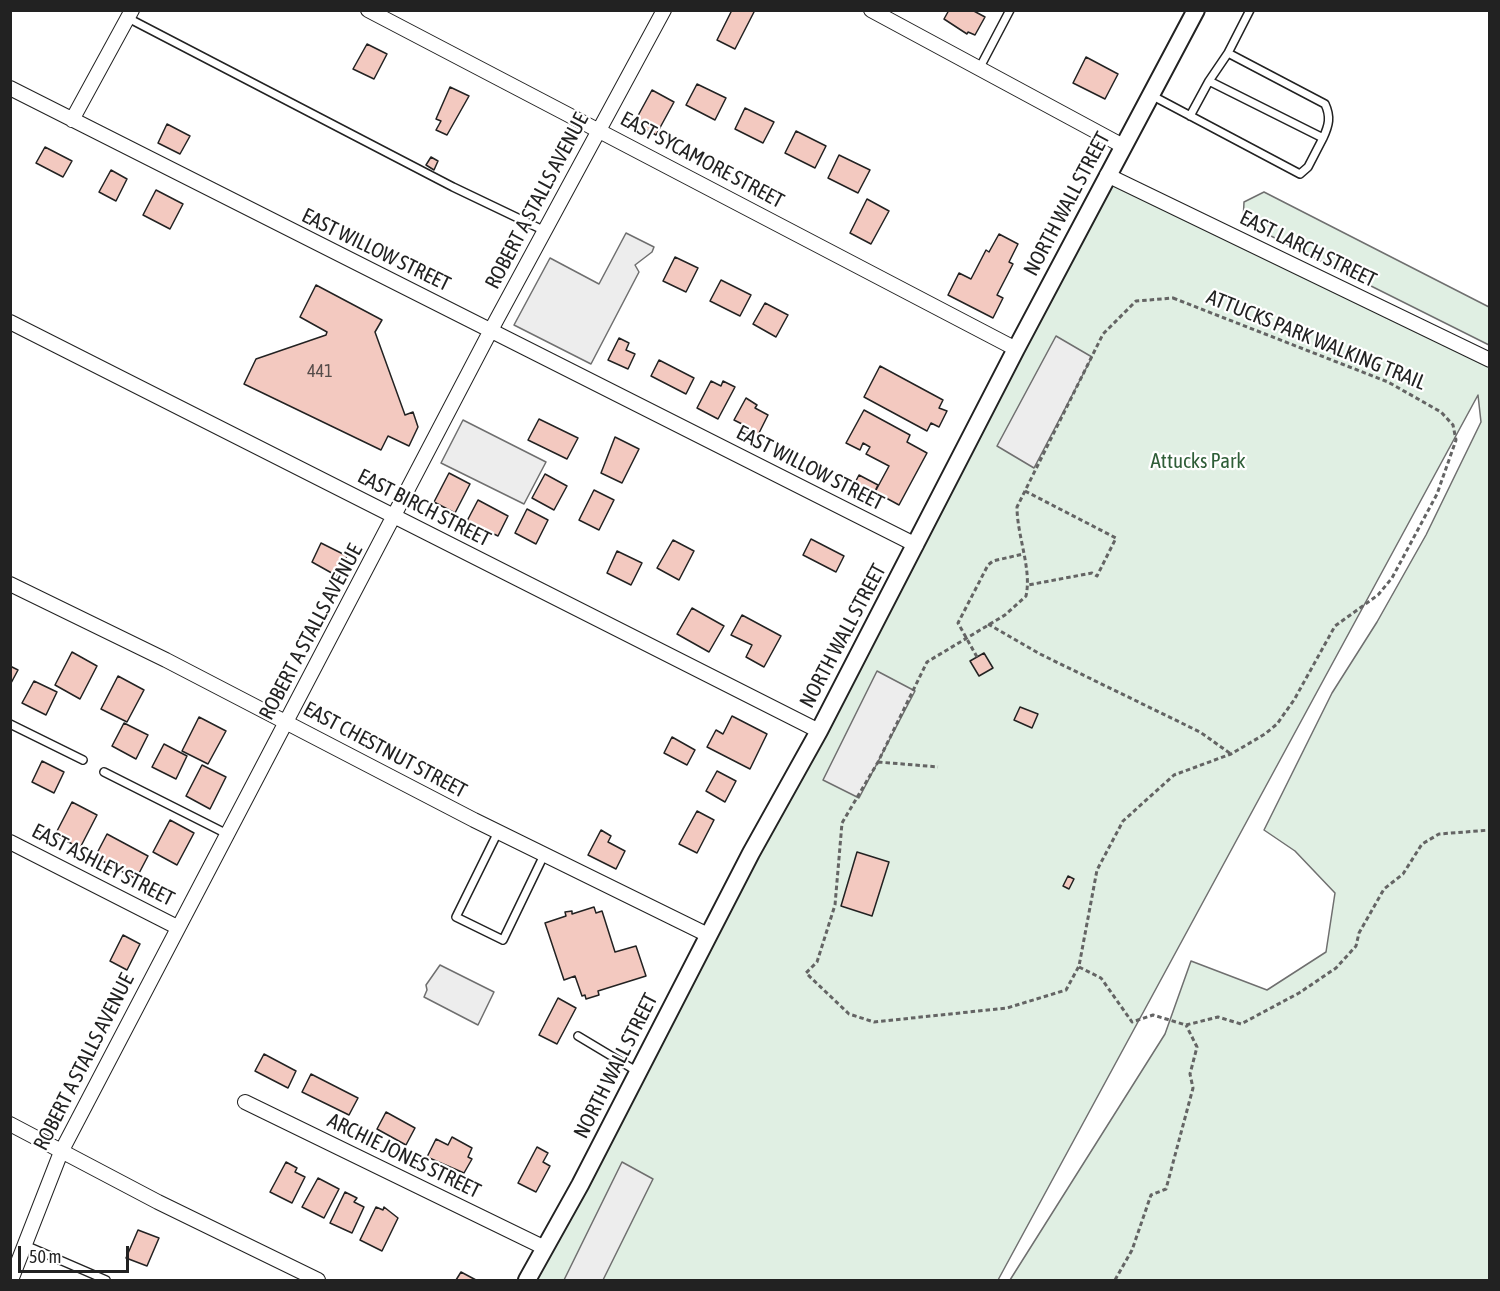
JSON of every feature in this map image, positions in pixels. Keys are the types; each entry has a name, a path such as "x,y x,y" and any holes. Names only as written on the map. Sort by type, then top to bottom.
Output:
{"street":[{"name":"EAST SYCAMORE STREET","path":"368,10 1016,349"},
{"name":"ROBERT A STALLS AVENUE","path":"11,1281 61,1152 177,927 288,722 491,330 664,10"},
{"path":"871,10 1123,146"},
{"name":"NORTH WALL STREET","path":"527,1281 708,935 819,731 1016,349 1196,10"},
{"path":"72,120 130,14"},
{"name":"EAST WILLOW STREET","path":"10,88 916,545"},
{"name":"EAST LARCH STREET","path":"1107,175 1490,360"},
{"name":"EAST BIRCH STREET","path":"10,322 819,731"},
{"name":"EAST CHESTNUT STREET","path":"10,584 288,722 498,832 708,935"},
{"name":"EAST ASHLEY STREET","path":"10,842 177,927"},
{"name":"ARCHIE JONES STREET","path":"245,1102 545,1248"},
{"path":"10,1124 318,1281"}],"lane":[{"path":"979,69 1010,10"},
{"path":"1190,116 1209,81 1228,53 1250,10"},
{"path":"130,14 453,187 545,231"},
{"path":"1151,95 1300,174 1308,167 1329,125 1330,114 1325,104 1228,53"},
{"path":"1209,81 1323,138"},
{"path":"10,724 83,760"},
{"path":"104,772 227,834"},
{"path":"498,832 456,917 503,940 544,855"},
{"path":"578,1036 638,1072"},
{"path":"25,1245 106,1281"}],"path":[{"name":"ATTUCKS PARK WALKING TRAIL","path":"1173,298 1388,382 1430,404 1453,425 1456,440 1437,494 1392,578 1370,602 1335,626 1294,700 1276,724 1265,734 1231,754 1174,776 1123,821 1097,870 1079,966 1066,990 1007,1008 874,1022 849,1014 806,973 818,962 835,905 842,823 878,762 927,662 1020,604 1028,585 1017,528 1017,507 1025,490 1103,334 1136,300 1173,298"},
{"path":"1025,490 1116,538 1097,576 1092,573 1028,585"},
{"path":"977,657 964,637 959,618 983,571 993,561 1023,554"},
{"path":"988,624 1040,654 1180,722 1231,754"},
{"path":"878,762 938,767"},
{"path":"1079,966 1101,978 1119,1000 1132,1022 1153,1015 1164,1016 1186,1025 1218,1017 1241,1024 1299,993 1336,968 1356,946 1359,933 1384,889 1403,874 1422,844 1439,834 1490,830"},
{"path":"1114,1281 1132,1250 1151,1195 1166,1189 1193,1088 1190,1074 1197,1047 1186,1025"}],"green space":[{"name":"Attucks Park","path":"1107,175 1489,360 1489,1280 1010,1280 1165,1034 1191,961 1267,990 1326,952 1335,893 1295,851 1264,830 1332,693 1377,622 1426,535 1481,422 1478,395 998,1280 525,1280"},
{"path":"1264,192 1489,307 1489,345 1243,222 1244,202"}],"shaded area":[{"path":"626,233 654,247 652,252 635,265 639,272 591,364 514,325 550,258 599,284"},
{"path":"1056,336 1092,357 1034,468 997,446"},
{"path":"463,420 546,462 524,504 441,463"},
{"path":"877,671 915,691 859,798 823,780"},
{"path":"440,965 494,992 478,1025 424,997 427,990 426,985"},
{"path":"622,1162 653,1179 603,1280 564,1280"}],"building":[{"path":"732,10 755,10 735,49 717,40"},
{"path":"949,10 972,10 985,17 975,35 968,32 967,34 944,19"},
{"path":"367,44 387,54 374,79 353,69"},
{"path":"1086,57 1118,74 1105,99 1073,83"},
{"path":"697,84 726,98 715,120 686,105"},
{"path":"450,87 469,96 447,135 436,130 441,121 436,119"},
{"path":"652,90 674,102 656,135 634,123"},
{"path":"745,108 774,122 763,143 735,129"},
{"path":"167,124 190,136 180,154 158,143"},
{"path":"796,131 826,146 815,168 785,153"},
{"path":"45,147 72,161 63,177 36,163"},
{"path":"839,155 870,170 858,193 828,178"},
{"path":"431,157 438,161 434,170 426,165"},
{"path":"111,170 127,179 116,201 99,192"},
{"path":"156,190 183,204 170,229 143,215"},
{"path":"867,199 889,211 871,244 850,233"},
{"path":"999,234 1018,244 1009,262 1013,264 997,295 1003,298 993,318 948,295 959,273 971,279 986,250 989,252"},
{"path":"675,257 698,268 686,292 663,281"},
{"path":"721,280 751,295 740,316 710,301"},
{"path":"316,285 382,320 375,332 405,415 413,412 418,427 409,446 388,436 381,450 244,384 256,359 326,335 327,332 300,317"},
{"path":"765,303 788,315 776,337 753,324"},
{"path":"619,338 629,343 626,350 635,354 628,369 608,360"},
{"path":"659,360 694,378 686,394 651,376"},
{"path":"880,366 943,400 939,408 947,411 939,427 931,423 927,431 864,397"},
{"path":"711,381 721,386 723,381 735,387 718,419 697,408"},
{"path":"746,398 757,405 755,408 768,415 757,437 744,431 746,426 734,420"},
{"path":"864,410 910,435 907,442 927,453 899,505 875,492 889,466 866,454 870,447 863,443 860,450 846,443"},
{"path":"539,419 578,438 567,459 528,440"},
{"path":"615,437 639,449 622,483 601,473"},
{"path":"449,473 470,484 455,513 434,502"},
{"path":"545,474 567,486 554,510 532,498"},
{"path":"859,475 878,485 871,499 851,490"},
{"path":"594,490 614,500 599,530 579,520"},
{"path":"478,500 508,516 498,536 467,521"},
{"path":"527,509 548,520 536,544 515,533"},
{"path":"811,539 844,556 836,572 803,555"},
{"path":"673,540 694,551 679,580 657,568"},
{"path":"321,543 347,556 337,576 312,562"},
{"path":"617,551 642,563 631,585 607,573"},
{"path":"692,608 724,626 709,652 677,634"},
{"path":"742,615 781,636 764,667 746,657 752,645 731,635"},
{"path":"72,652 97,666 80,699 55,685"},
{"path":"984,653 993,668 979,676 970,661"},
{"path":"10,666 18,670 10,685"},
{"path":"118,676 144,690 127,722 101,709"},
{"path":"34,681 57,692 46,715 22,703"},
{"path":"1020,707 1038,714 1032,728 1014,720"},
{"path":"732,716 767,734 750,769 707,747 716,730 723,734"},
{"path":"199,717 226,731 208,764 182,751"},
{"path":"124,723 148,735 136,759 112,746"},
{"path":"672,737 695,750 687,765 664,753"},
{"path":"164,744 187,756 176,779 152,767"},
{"path":"42,761 64,772 54,793 32,782"},
{"path":"202,765 226,777 210,809 186,796"},
{"path":"717,771 736,781 725,802 706,791"},
{"path":"72,802 97,815 80,848 55,835"},
{"path":"697,811 714,820 697,853 679,844"},
{"path":"170,820 194,833 177,865 153,852"},
{"path":"601,830 611,836 608,842 625,851 616,869 588,855"},
{"path":"107,834 148,856 136,879 95,857"},
{"path":"857,852 889,862 872,916 841,906"},
{"path":"1068,876 1074,879 1069,889 1063,886"},
{"path":"594,907 596,913 602,911 615,952 636,946 646,976 598,991 599,995 586,999 585,995 582,996 575,976 564,980 545,923 566,916 565,912 572,911 572,914"},
{"path":"123,935 140,944 127,970 110,961"},
{"path":"558,998 576,1008 557,1044 539,1035"},
{"path":"264,1054 296,1071 288,1088 255,1071"},
{"path":"311,1074 358,1098 349,1115 302,1092"},
{"path":"386,1112 415,1128 406,1145 377,1129"},
{"path":"452,1137 472,1148 468,1157 472,1159 464,1173 427,1157 436,1139 448,1145"},
{"path":"537,1147 548,1153 543,1162 550,1166 536,1192 518,1183"},
{"path":"286,1162 297,1168 295,1172 305,1177 292,1203 270,1192"},
{"path":"318,1178 339,1189 324,1218 302,1207"},
{"path":"345,1192 357,1198 354,1202 364,1207 352,1233 330,1223"},
{"path":"376,1207 383,1210 384,1207 398,1218 382,1251 360,1240"},
{"path":"138,1230 159,1238 147,1266 126,1258"},
{"path":"461,1272 476,1280 456,1280"}]}
